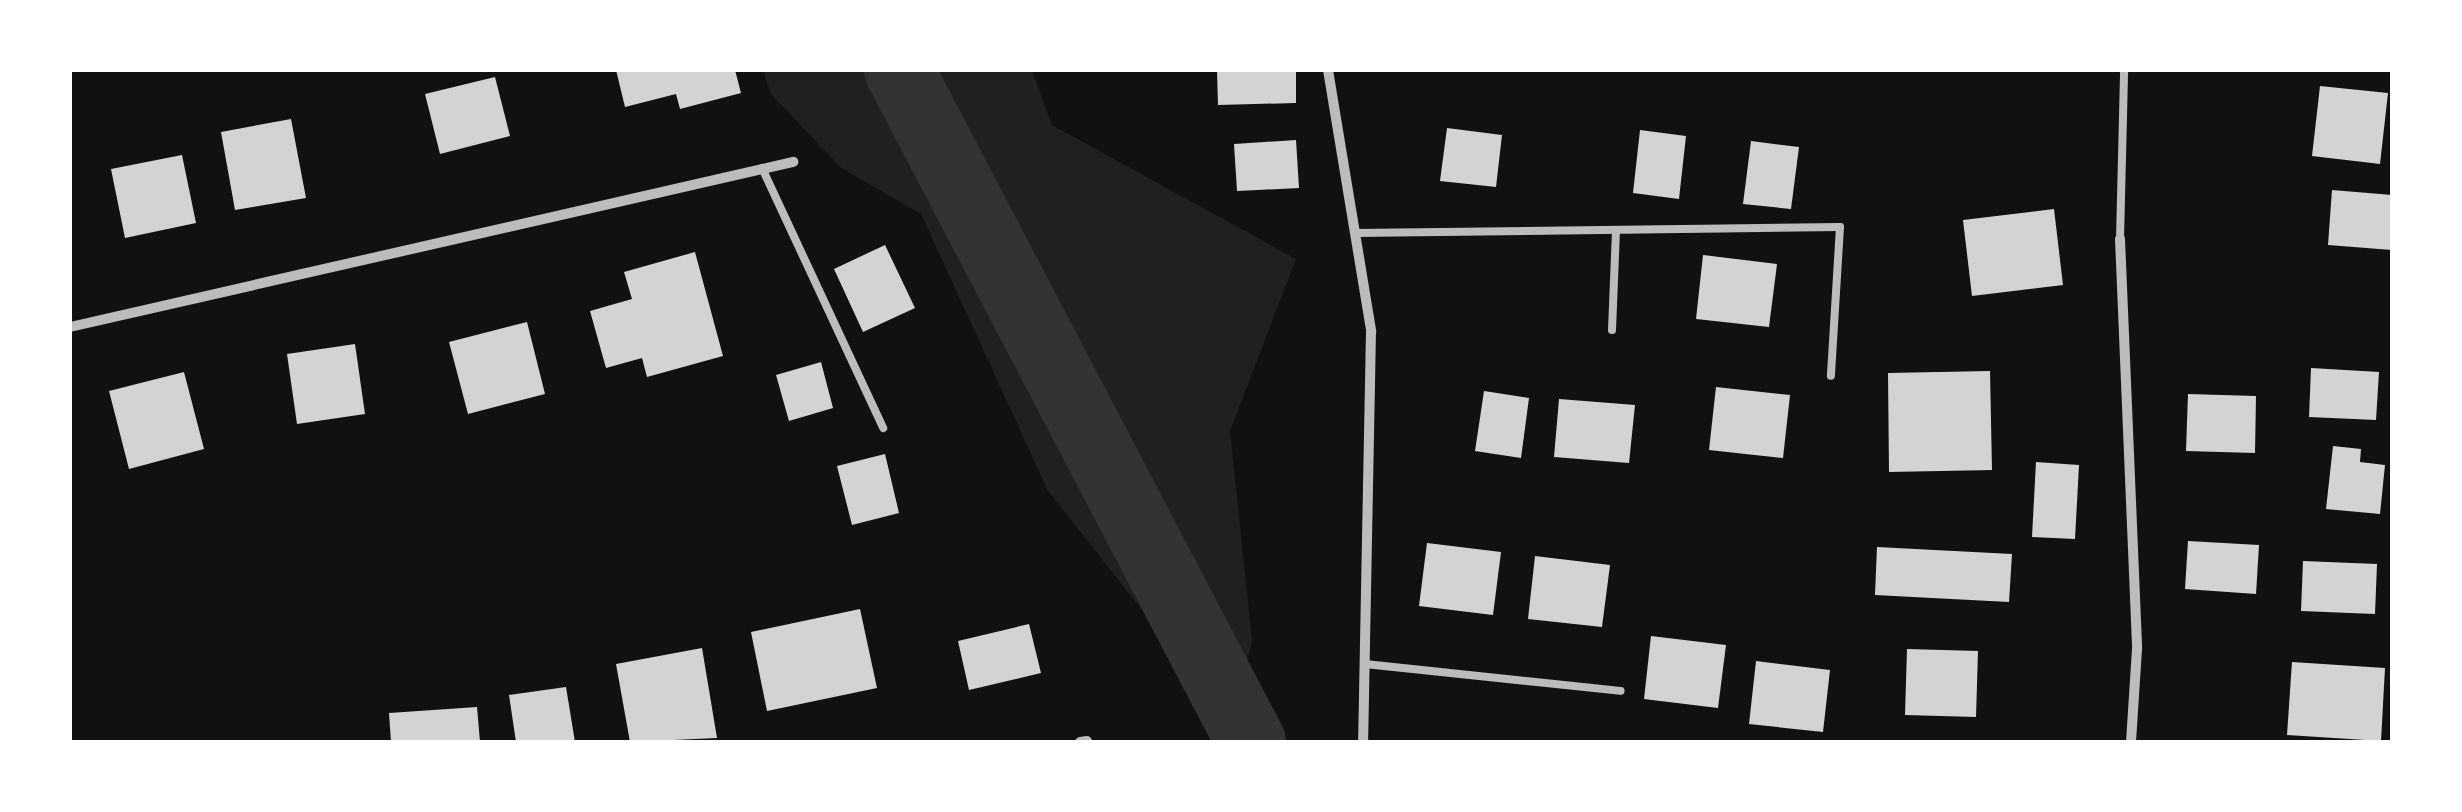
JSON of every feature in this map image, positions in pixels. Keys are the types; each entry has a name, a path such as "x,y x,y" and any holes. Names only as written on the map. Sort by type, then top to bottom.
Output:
{"street":[{"path":"1328,70 1371,331 1363,742"},
{"path":"70,327 793,162"},
{"path":"2120,239 2137,648 2131,742"},
{"path":"1080,742 1087,741"}],"lane":[{"path":"2120,239 2124,70"},
{"path":"762,168 883,428"},
{"path":"1356,234 1840,227 1830,376"},
{"path":"1612,330 1616,230"},
{"path":"1364,664 1621,691"}],"shaded area":[{"path":"763,70 1032,70 1052,125 1296,259 1230,431 1252,640 1243,681 1189,669 1048,491 921,214 840,167 771,94"}],"building":[{"path":"616,70 735,70 741,93 680,109 676,94 625,107"},
{"path":"1217,70 1296,70 1296,103 1218,105"},
{"path":"495,77 510,136 440,154 425,94"},
{"path":"2320,86 2388,93 2380,164 2312,156"},
{"path":"291,119 306,198 235,210 221,132"},
{"path":"1447,128 1502,135 1496,187 1440,181"},
{"path":"1640,130 1686,136 1679,199 1633,193"},
{"path":"1296,140 1299,188 1237,191 1234,144"},
{"path":"1751,141 1799,147 1791,209 1743,204"},
{"path":"182,155 196,223 125,238 111,169"},
{"path":"2332,190 2392,195 2392,250 2328,245"},
{"path":"2054,209 2063,285 1972,296 1963,220"},
{"path":"885,245 915,308 863,332 834,269"},
{"path":"695,252 723,356 647,377 642,358 606,368 590,311 632,299 624,272"},
{"path":"1703,255 1777,264 1769,327 1696,319"},
{"path":"527,322 545,394 468,414 449,342"},
{"path":"355,344 365,414 297,424 287,354"},
{"path":"821,362 833,408 789,421 776,375"},
{"path":"2311,368 2379,372 2376,420 2309,417"},
{"path":"1990,371 1992,470 1889,472 1888,373"},
{"path":"184,372 204,449 129,469 109,391"},
{"path":"1716,387 1790,395 1783,458 1709,450"},
{"path":"1484,391 1529,398 1521,458 1475,451"},
{"path":"2188,394 2256,396 2255,453 2186,451"},
{"path":"1559,399 1635,405 1629,463 1554,457"},
{"path":"2333,446 2361,449 2360,462 2385,465 2380,514 2326,509"},
{"path":"885,454 899,513 852,525 837,466"},
{"path":"2036,462 2079,465 2075,539 2032,537"},
{"path":"2188,541 2259,545 2256,594 2185,589"},
{"path":"1427,543 1501,552 1493,615 1419,606"},
{"path":"1877,547 2012,554 2009,602 1875,595"},
{"path":"1535,556 1610,565 1602,627 1528,619"},
{"path":"2303,561 2377,564 2375,614 2301,611"},
{"path":"860,609 877,688 767,711 751,632"},
{"path":"1029,624 1041,673 969,690 958,641"},
{"path":"1651,636 1726,645 1718,708 1644,699"},
{"path":"702,648 717,738 630,742 616,664"},
{"path":"1907,649 1978,651 1976,717 1905,715"},
{"path":"1756,661 1830,670 1823,732 1749,724"},
{"path":"2292,662 2385,668 2381,741 2287,735"},
{"path":"566,687 575,742 516,742 509,695"},
{"path":"477,707 480,742 391,742 389,713"}],"waterway":[{"path":"899,70 1251,742"}]}
